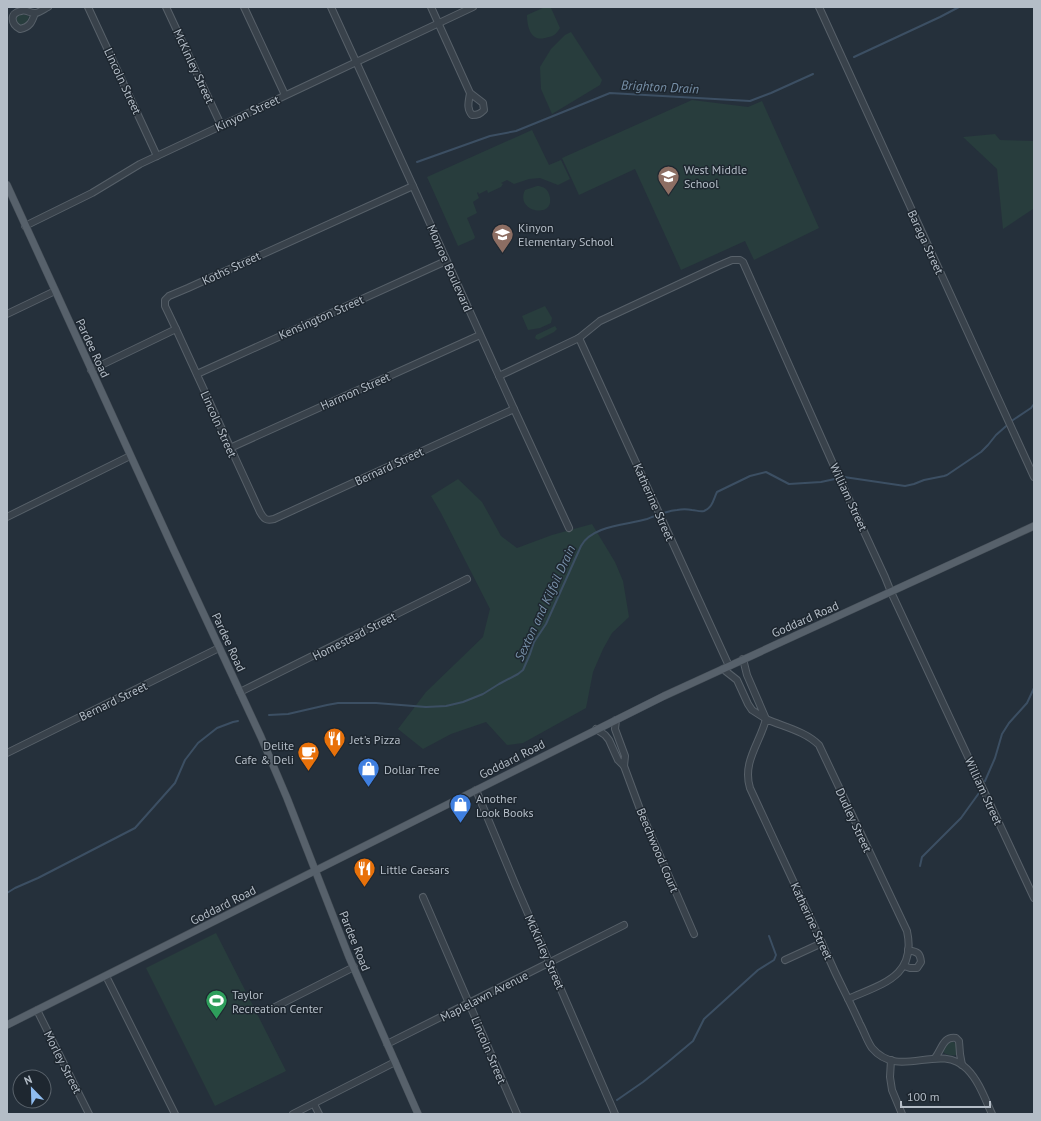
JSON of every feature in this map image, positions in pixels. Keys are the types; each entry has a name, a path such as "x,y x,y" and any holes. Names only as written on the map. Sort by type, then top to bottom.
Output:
{"main road":[{"name":"Pardee Road","path":"7,185 130,456 220,648 287,798 354,967 418,1114"},
{"name":"Goddard Road","path":"7,1025 596,729 743,659 1034,526"}],"street":[{"path":"35,13 48,7"},
{"name":"Lincoln Street","path":"88,7 157,156"},
{"name":"McKinley Street","path":"166,7 221,125"},
{"path":"244,7 285,95"},
{"name":"Monroe Boulevard","path":"331,7 498,376 569,528"},
{"path":"431,7 470,93"},
{"name":"Kinyon Street","path":"25,226 92,193 140,164 472,7"},
{"name":"Baraga Street","path":"819,7 1034,477"},
{"name":"Koths Street","path":"176,329 165,306 165,300 169,296 413,186"},
{"name":"Kensington Street","path":"197,374 446,260"},
{"name":"William Street","path":"579,338 600,321 732,260 740,260 743,262 842,484 883,571 891,592 1034,898"},
{"path":"7,314 55,291"},
{"path":"91,370 176,329"},
{"name":"Lincoln Street","path":"176,329 264,519"},
{"name":"Harmon Street","path":"230,448 480,335"},
{"path":"498,376 579,338"},
{"name":"Katherine Street","path":"579,338 657,507 726,667 737,680 752,710 766,719 764,730 749,763 747,772 748,783 870,1044 882,1056 891,1060"},
{"name":"Bernard Street","path":"264,519 274,519 514,409"},
{"path":"7,517 130,456"},
{"name":"Homestead Street","path":"240,692 467,579"},
{"name":"Bernard Street","path":"7,753 220,648"},
{"path":"743,659 747,675 766,719"},
{"name":"Dudley Street","path":"766,719 807,735 814,740 822,750 906,932 908,939 908,950 904,966"},
{"name":"Beechwood Court","path":"616,720 615,729 625,756 624,766"},
{"name":"Beechwood Court","path":"596,729 605,735 609,740 618,760 624,766 641,812 694,934"},
{"name":"McKinley Street","path":"476,790 615,1114"},
{"name":"Lincoln Street","path":"423,898 517,1114"},
{"name":"Maplelawn Avenue","path":"387,1044 624,925"},
{"path":"785,960 822,943"},
{"path":"848,999 891,979 900,972 904,966 917,968 921,962 920,956 916,952 908,950"},
{"path":"271,1009 354,967"},
{"path":"106,976 175,1114"},
{"name":"Morley Street","path":"37,1010 89,1114"},
{"path":"935,1058 945,1040 948,1038 956,1038 959,1041 962,1065"},
{"path":"902,1114 892,1090 890,1077 891,1060 902,1062 935,1058 949,1059 962,1065 968,1070 975,1079 992,1114"},
{"path":"293,1114 395,1062"},
{"path":"314,1104 319,1114"}],"green space":[{"path":"545,7 551,8 560,28 553,36 540,39 536,38 530,32 527,15"},
{"path":"21,14 29,16 24,25 19,25 17,22 17,17"},
{"path":"571,32 602,80 600,85 552,114 541,89 540,67 551,49 565,35"},
{"path":"692,100 748,107 762,101 819,228 754,260 745,241 681,270 635,169 579,195 562,158"},
{"path":"532,130 549,165 561,160 570,179 558,185 540,178 529,179 514,184 507,180 501,183 503,184 501,187 488,193 487,190 479,194 478,192 479,198 473,202 477,213 467,218 475,237 474,239 458,246 427,177"},
{"path":"995,134 1000,140 1034,141 1033,209 1003,229 997,169 963,137"},
{"path":"541,186 547,190 549,194 550,202 548,208 536,210 525,204 523,198 525,190"},
{"path":"545,306 552,318 551,323 540,328 528,330 522,316"},
{"path":"555,326 557,329 554,332 538,340 535,338 536,335"},
{"path":"458,479 482,502 501,536 517,548 552,535 592,524 615,562 623,581 629,617 612,633 603,649 593,672 586,708 523,743 507,745 486,722 451,734 423,749 398,729 426,692 483,637 490,609 431,496"},
{"name":"Taylor Recreation Center","path":"216,933 286,1071 215,1106 146,968"},
{"path":"952,1041 956,1044 956,1055 950,1055 943,1052 949,1042"}],"waterway":[{"name":"Brighton Drain","path":"854,57 959,7"},
{"name":"Brighton Drain","path":"417,162 490,136 516,131 610,93 750,101 813,74"},
{"name":"Sexton and Kilfoil Drain","path":"269,715 288,714 338,703 376,703 426,707 446,706 463,702 483,694 523,670 534,642 546,624 581,546 586,539 593,534 611,527 647,519 669,511 684,509 704,511 711,505 717,492 750,476 766,472 789,484 821,482 844,477 905,486 944,476 981,452 996,435 1013,420 1031,408 1034,404"},
{"path":"985,781 995,758 1002,734 1009,723 1027,703 1034,688"},
{"name":"Sexton and Kilfoil Drain","path":"7,893 135,828 175,783 185,760 198,743 217,728 238,721"},
{"path":"920,866 922,857 961,818 979,793"},
{"path":"617,1100 643,1082 693,1041 704,1019 758,970 774,960 776,955 769,936"}],"place":[{"name":"West Middle School","path":"669,196"},
{"name":"Kinyon Elementary School","path":"503,254"},
{"name":"Jet's Pizza","path":"334,758"},
{"name":"Delite Cafe & Deli","path":"309,772"},
{"name":"Dollar Tree","path":"369,788"},
{"name":"Another Look Books","path":"460,824"},
{"name":"Little Caesars","path":"365,888"},
{"name":"Taylor Recreation Center","path":"217,1020"}]}
